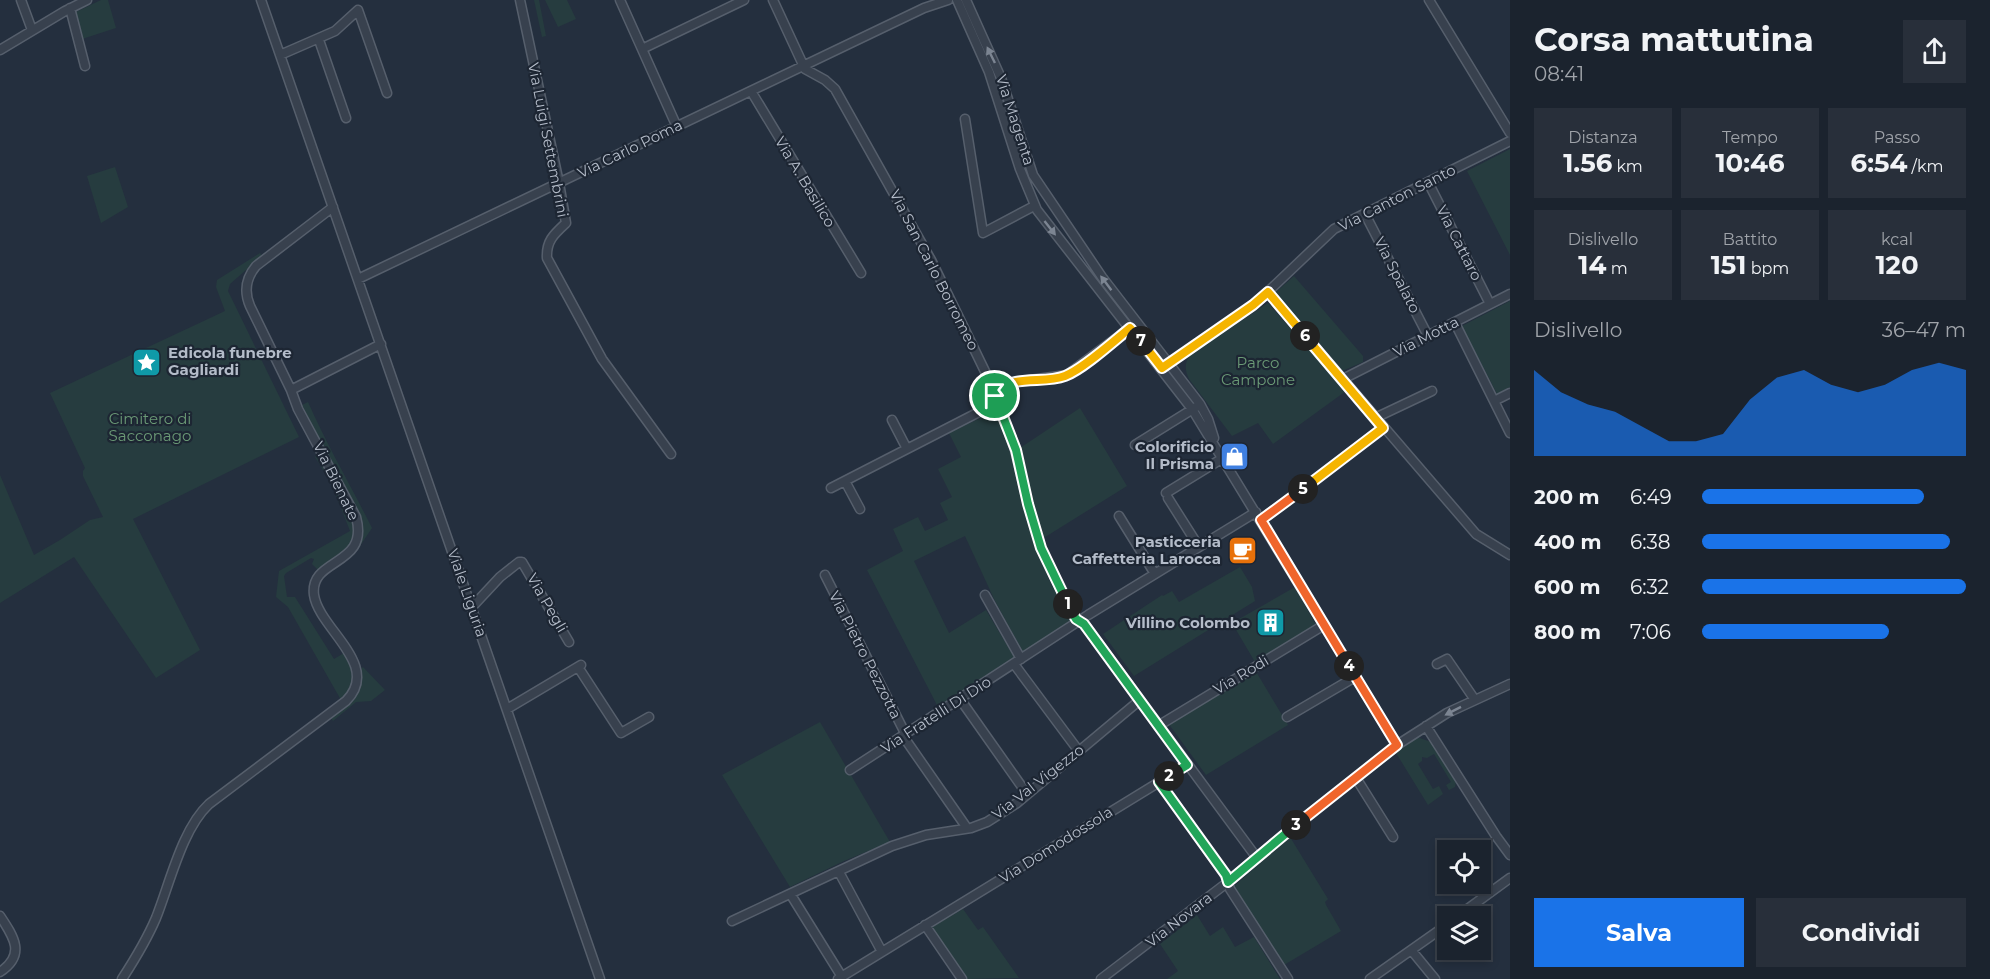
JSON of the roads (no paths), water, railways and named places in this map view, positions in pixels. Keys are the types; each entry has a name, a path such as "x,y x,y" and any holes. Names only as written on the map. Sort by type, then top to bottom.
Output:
{"street":[{"path":"21,0 32,30"},
{"path":"0,50 87,0"},
{"path":"261,0 333,207"},
{"name":"Via Luigi Settembrini","path":"520,0 566,223 549,239 547,258 602,359 671,454"},
{"path":"620,0 677,127"},
{"path":"642,49 744,0"},
{"path":"773,0 803,66"},
{"path":"924,8 934,0"},
{"path":"924,8 948,0"},
{"name":"Via Magenta","path":"957,0 988,72 1034,206 1048,227 1133,325 1196,407 1216,447 1397,745"},
{"name":"Via Magenta","path":"966,0 1002,78 1029,166 1049,200 1133,325"},
{"path":"1429,0 1510,133"},
{"path":"70,8 85,66"},
{"name":"Via Carlo Poma","path":"358,279 924,8"},
{"path":"280,56 340,28 358,10 387,93"},
{"path":"319,39 346,118"},
{"name":"Via San Carlo Borromeo","path":"803,66 807,71 830,83 838,94 931,260 994,390 1016,450 1041,548 1076,619 1084,624 1257,858"},
{"name":"Via A. Basilico","path":"751,91 861,273"},
{"path":"965,119 983,233 1034,206"},
{"name":"Via Canton Santo","path":"1165,366 1253,305 1333,230 1510,141"},
{"path":"1020,169 1029,166"},
{"name":"Via Cattaro","path":"1428,182 1490,304"},
{"name":"Viale Liguria","path":"333,207 600,979"},
{"name":"Via Bienate","path":"122,979 152,926 180,853 198,816 209,804 346,701 357,684 353,660 317,603 314,590 324,570 354,548 359,534 357,521 350,503 298,409 248,302 246,292 248,280 258,264 333,207"},
{"name":"Via Spalato","path":"1365,214 1428,336"},
{"path":"1268,292 1476,534 1509,551"},
{"name":"Via Motta","path":"1342,380 1510,294"},
{"path":"1455,323 1510,433"},
{"path":"831,488 979,412 990,404 1001,387 1011,382 1067,375 1133,325"},
{"path":"291,390 381,344"},
{"path":"1375,418 1432,391"},
{"path":"1494,401 1510,393"},
{"path":"1135,445 1196,407"},
{"path":"892,420 907,449"},
{"name":"Via Fratelli Di Dio","path":"850,771 1155,574 1199,547 1259,516 1383,428"},
{"path":"1199,547 1167,495 1223,458"},
{"path":"845,481 860,509"},
{"path":"1119,516 1155,574"},
{"name":"Via Pegli","path":"472,607 500,577 522,562 569,642"},
{"name":"Via Pietro Pezzotta","path":"825,575 904,735 967,828"},
{"path":"985,595 1018,662 1078,750"},
{"name":"Via Rodi","path":"1158,726 1324,625"},
{"path":"1437,663 1447,658 1475,700"},
{"path":"507,709 580,666 621,733 649,717"},
{"path":"1287,717 1355,677"},
{"name":"Via Novara","path":"1101,979 1228,882 1397,745 1447,713 1510,684"},
{"path":"960,699 1027,794"},
{"name":"Via Val Vigezzo","path":"732,921 907,840 987,822 1006,811 1140,700"},
{"path":"1426,726 1510,855"},
{"name":"Via Domodossola","path":"840,978 1187,765"},
{"path":"1356,778 1393,837"},
{"path":"1159,782 1226,875 1230,889 1288,979"},
{"path":"839,872 882,952"},
{"path":"1472,906 1510,878"},
{"path":"791,895 840,978"},
{"path":"0,916 14,938 16,949 11,963 0,972"},
{"path":"925,925 962,979"},
{"path":"1370,979 1437,932"},
{"path":"1412,951 1435,979"}],"place":[{"name":"Edicola funebre Gagliardi","path":"147,362"},
{"name":"Colorificio Il Prisma","path":"1235,456"},
{"name":"Pasticceria Caffetteria Larocca","path":"1242,551"},
{"name":"Villino Colombo","path":"1271,623"}],"park label":[{"name":"Parco Campone","path":"1258,372"},
{"name":"Cimitero di Sacconago","path":"150,428"}]}
